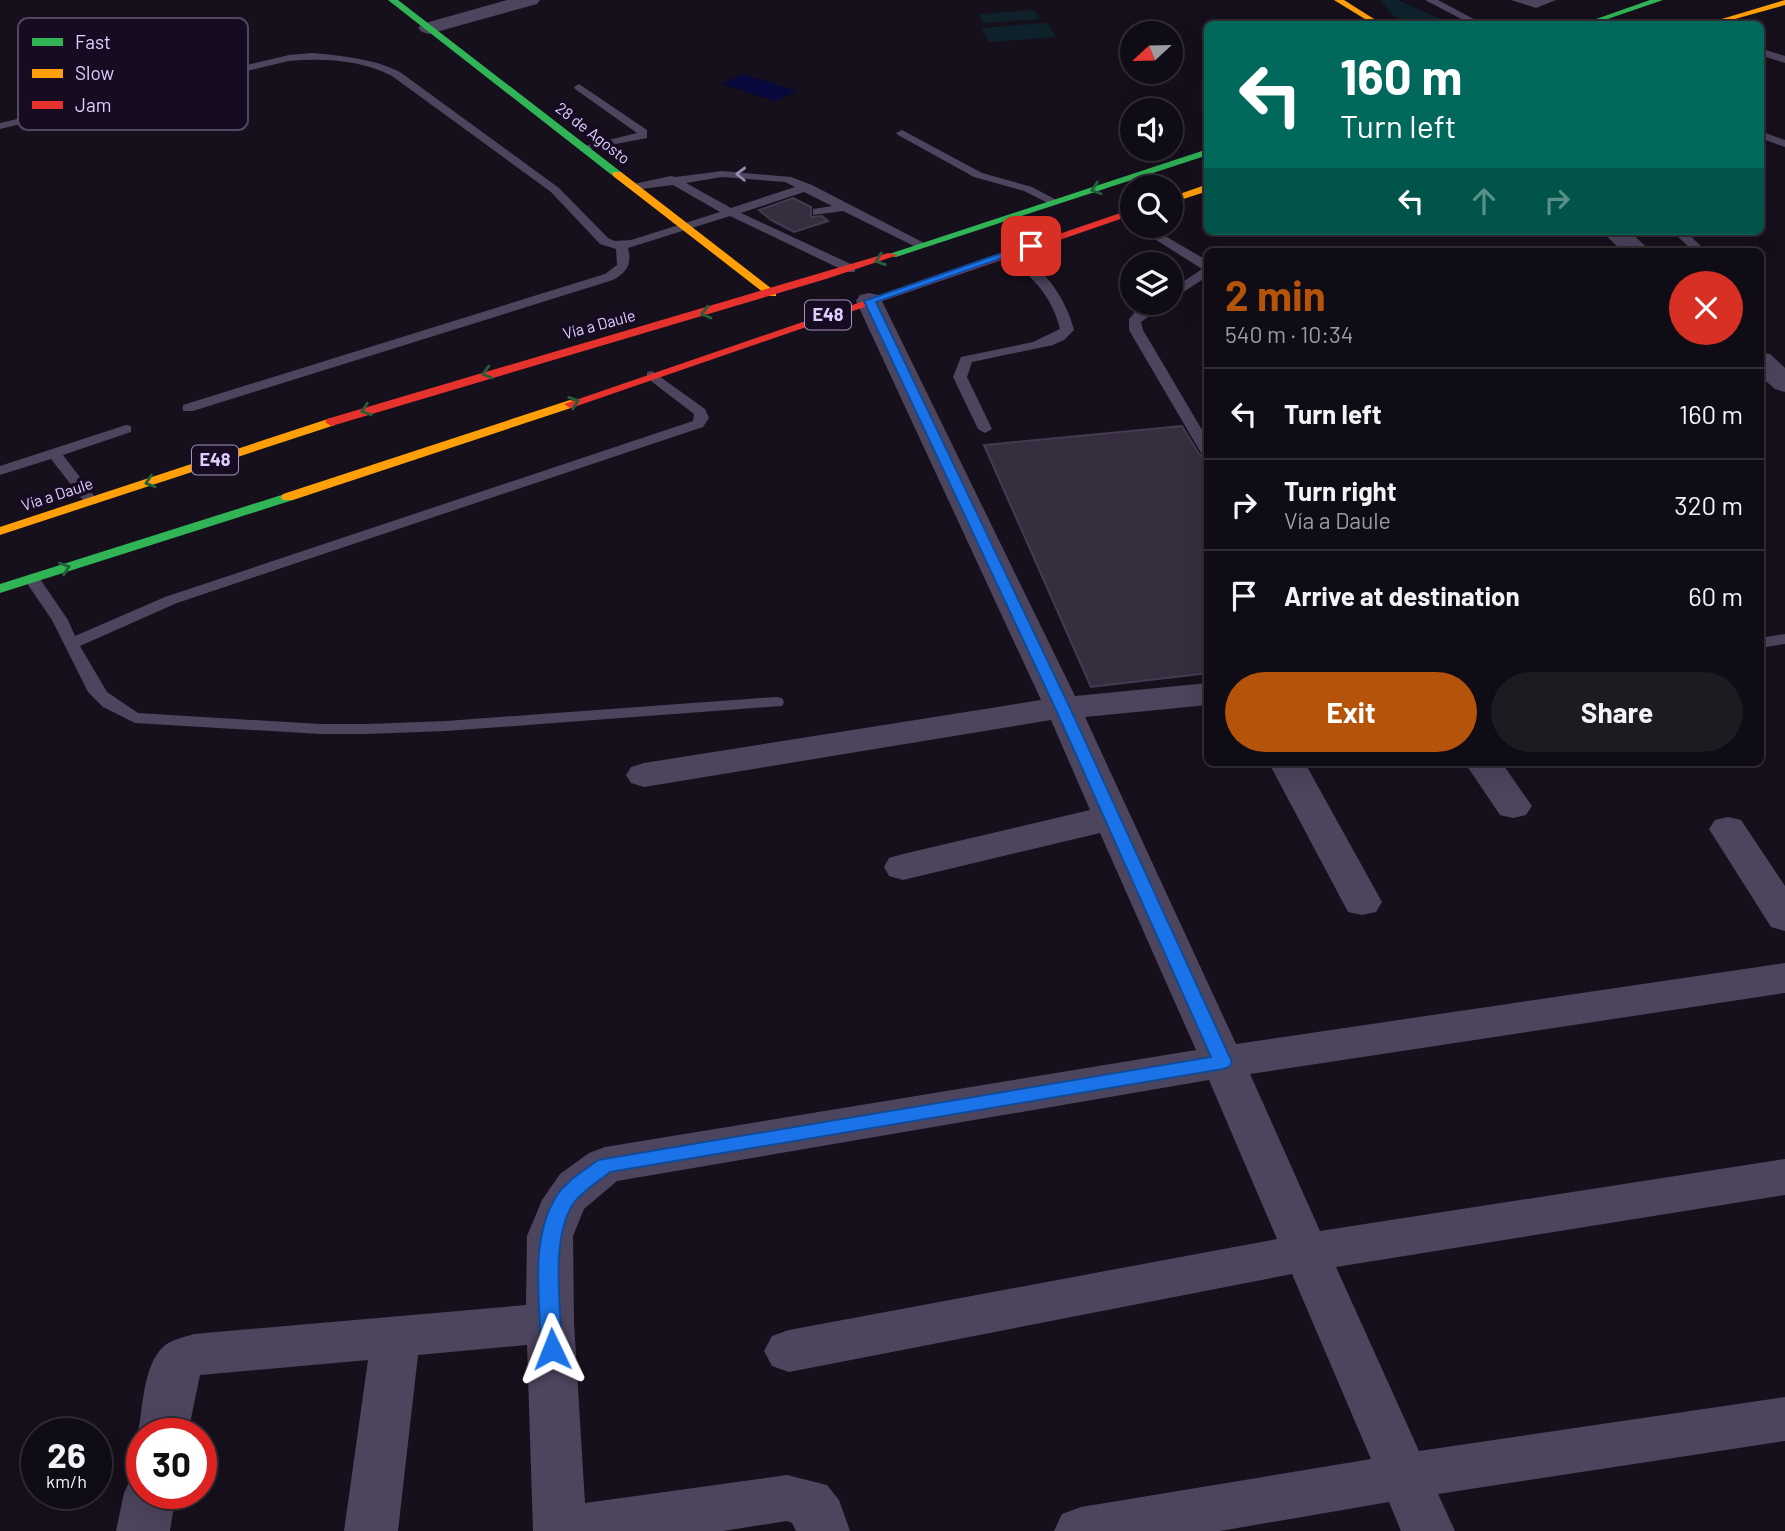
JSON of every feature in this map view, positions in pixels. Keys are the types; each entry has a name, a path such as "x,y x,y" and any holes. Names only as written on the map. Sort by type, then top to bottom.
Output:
{"main road":[{"name":"28 de Agosto","path":"392,0 772,294"},
{"path":"1341,0 1373,21"},
{"path":"1595,21 1659,0"},
{"path":"1721,21 1780,6"},
{"name":"Vía a Daule","path":"0,589 486,433 652,375 860,285 922,245 1204,153"},
{"path":"1183,196 1204,188"},
{"name":"Vía a Daule","path":"0,531 430,389 772,294 860,285 1008,254 1120,219"},
{"path":"403,415 414,399 430,389"},
{"path":"424,434 451,437 486,433"},
{"path":"258,446 279,443 306,447"},
{"path":"288,497 320,480 326,469"}],"street":[{"path":"429,28 530,0"},
{"path":"1620,235 1634,248"},
{"path":"860,285 1063,710 1223,1062 1304,1253 1428,1531"},
{"path":"1764,364 1785,383"},
{"path":"644,775 1017,713 1204,694"},
{"path":"1289,766 1362,902"},
{"path":"1485,766 1513,806"},
{"path":"903,867 1110,818"},
{"path":"1728,829 1785,916"},
{"path":"823,1531 820,1517 808,1502 787,1498 560,1531 550,1236 555,1217 576,1187 605,1166 1223,1062 1785,978"},
{"path":"789,1351 1304,1253 1785,1177"},
{"path":"166,1418 175,1370 181,1361 194,1355 551,1322"},
{"path":"371,1531 396,1338"},
{"path":"1081,1531 1405,1476 1785,1419"},
{"path":"143,1531 147,1509"}],"lane":[{"path":"1430,0 1472,21"},
{"path":"1516,0 1536,5 1551,0"},
{"path":"1764,52 1785,60"},
{"path":"248,66 312,56 368,62 396,74 555,190 604,241 621,246 648,240 728,211 808,187"},
{"path":"579,87 643,132 643,136 638,138 584,149"},
{"path":"0,126 18,122"},
{"path":"902,133 978,175 1028,189 1054,202"},
{"path":"1764,136 1785,144"},
{"path":"633,187 671,179 722,174 788,179 922,245"},
{"path":"671,179 728,211 772,226 860,285"},
{"path":"817,212 845,207"},
{"path":"1682,235 1696,247"},
{"path":"1159,238 1204,266"},
{"path":"188,408 609,277 622,269 625,257 621,246"},
{"path":"985,429 960,377 966,360 979,354 1047,343 1062,337 1067,330 1064,313 1055,296 1027,265 1008,254"},
{"path":"1183,287 1204,271"},
{"path":"1140,315 1134,323 1136,330 1204,446"},
{"path":"71,644 171,600 698,424 702,418 700,412 652,375"},
{"path":"0,471 126,429"},
{"path":"54,453 91,501"},
{"path":"32,579 60,620 96,694 109,706 135,718 320,729 367,729 446,726 776,702"},
{"path":"1764,642 1785,639"}],"shaded area":[{"path":"1381,0 1398,0 1445,21 1402,21"},
{"path":"1034,10 1040,19 983,23 978,14"},
{"path":"1047,23 1056,37 989,42 981,28"},
{"path":"743,74 797,91 775,101 721,84"}],"building":[{"path":"793,198 811,207 811,217 822,216 828,221 794,232 759,210"},
{"path":"1182,426 1199,454 1204,457 1204,673 1091,687 984,445"}],"traffic: fast":[{"path":"392,0 617,174"},
{"path":"1595,21 1659,0"},
{"path":"892,255 1204,153"},
{"path":"0,589 288,497"}],"traffic: slow":[{"path":"1338,0 1373,21"},
{"path":"1719,21 1785,2"},
{"path":"617,174 772,294"},
{"path":"1183,196 1204,188"},
{"path":"288,497 570,404"},
{"path":"0,531 331,422"}],"traffic: jam":[{"path":"570,404 1120,216"},
{"path":"331,422 892,255"}],"route":[{"path":"552,1349 550,1236 555,1217 576,1187 605,1166 1223,1062 1063,710 869,301 1031,246"}]}
